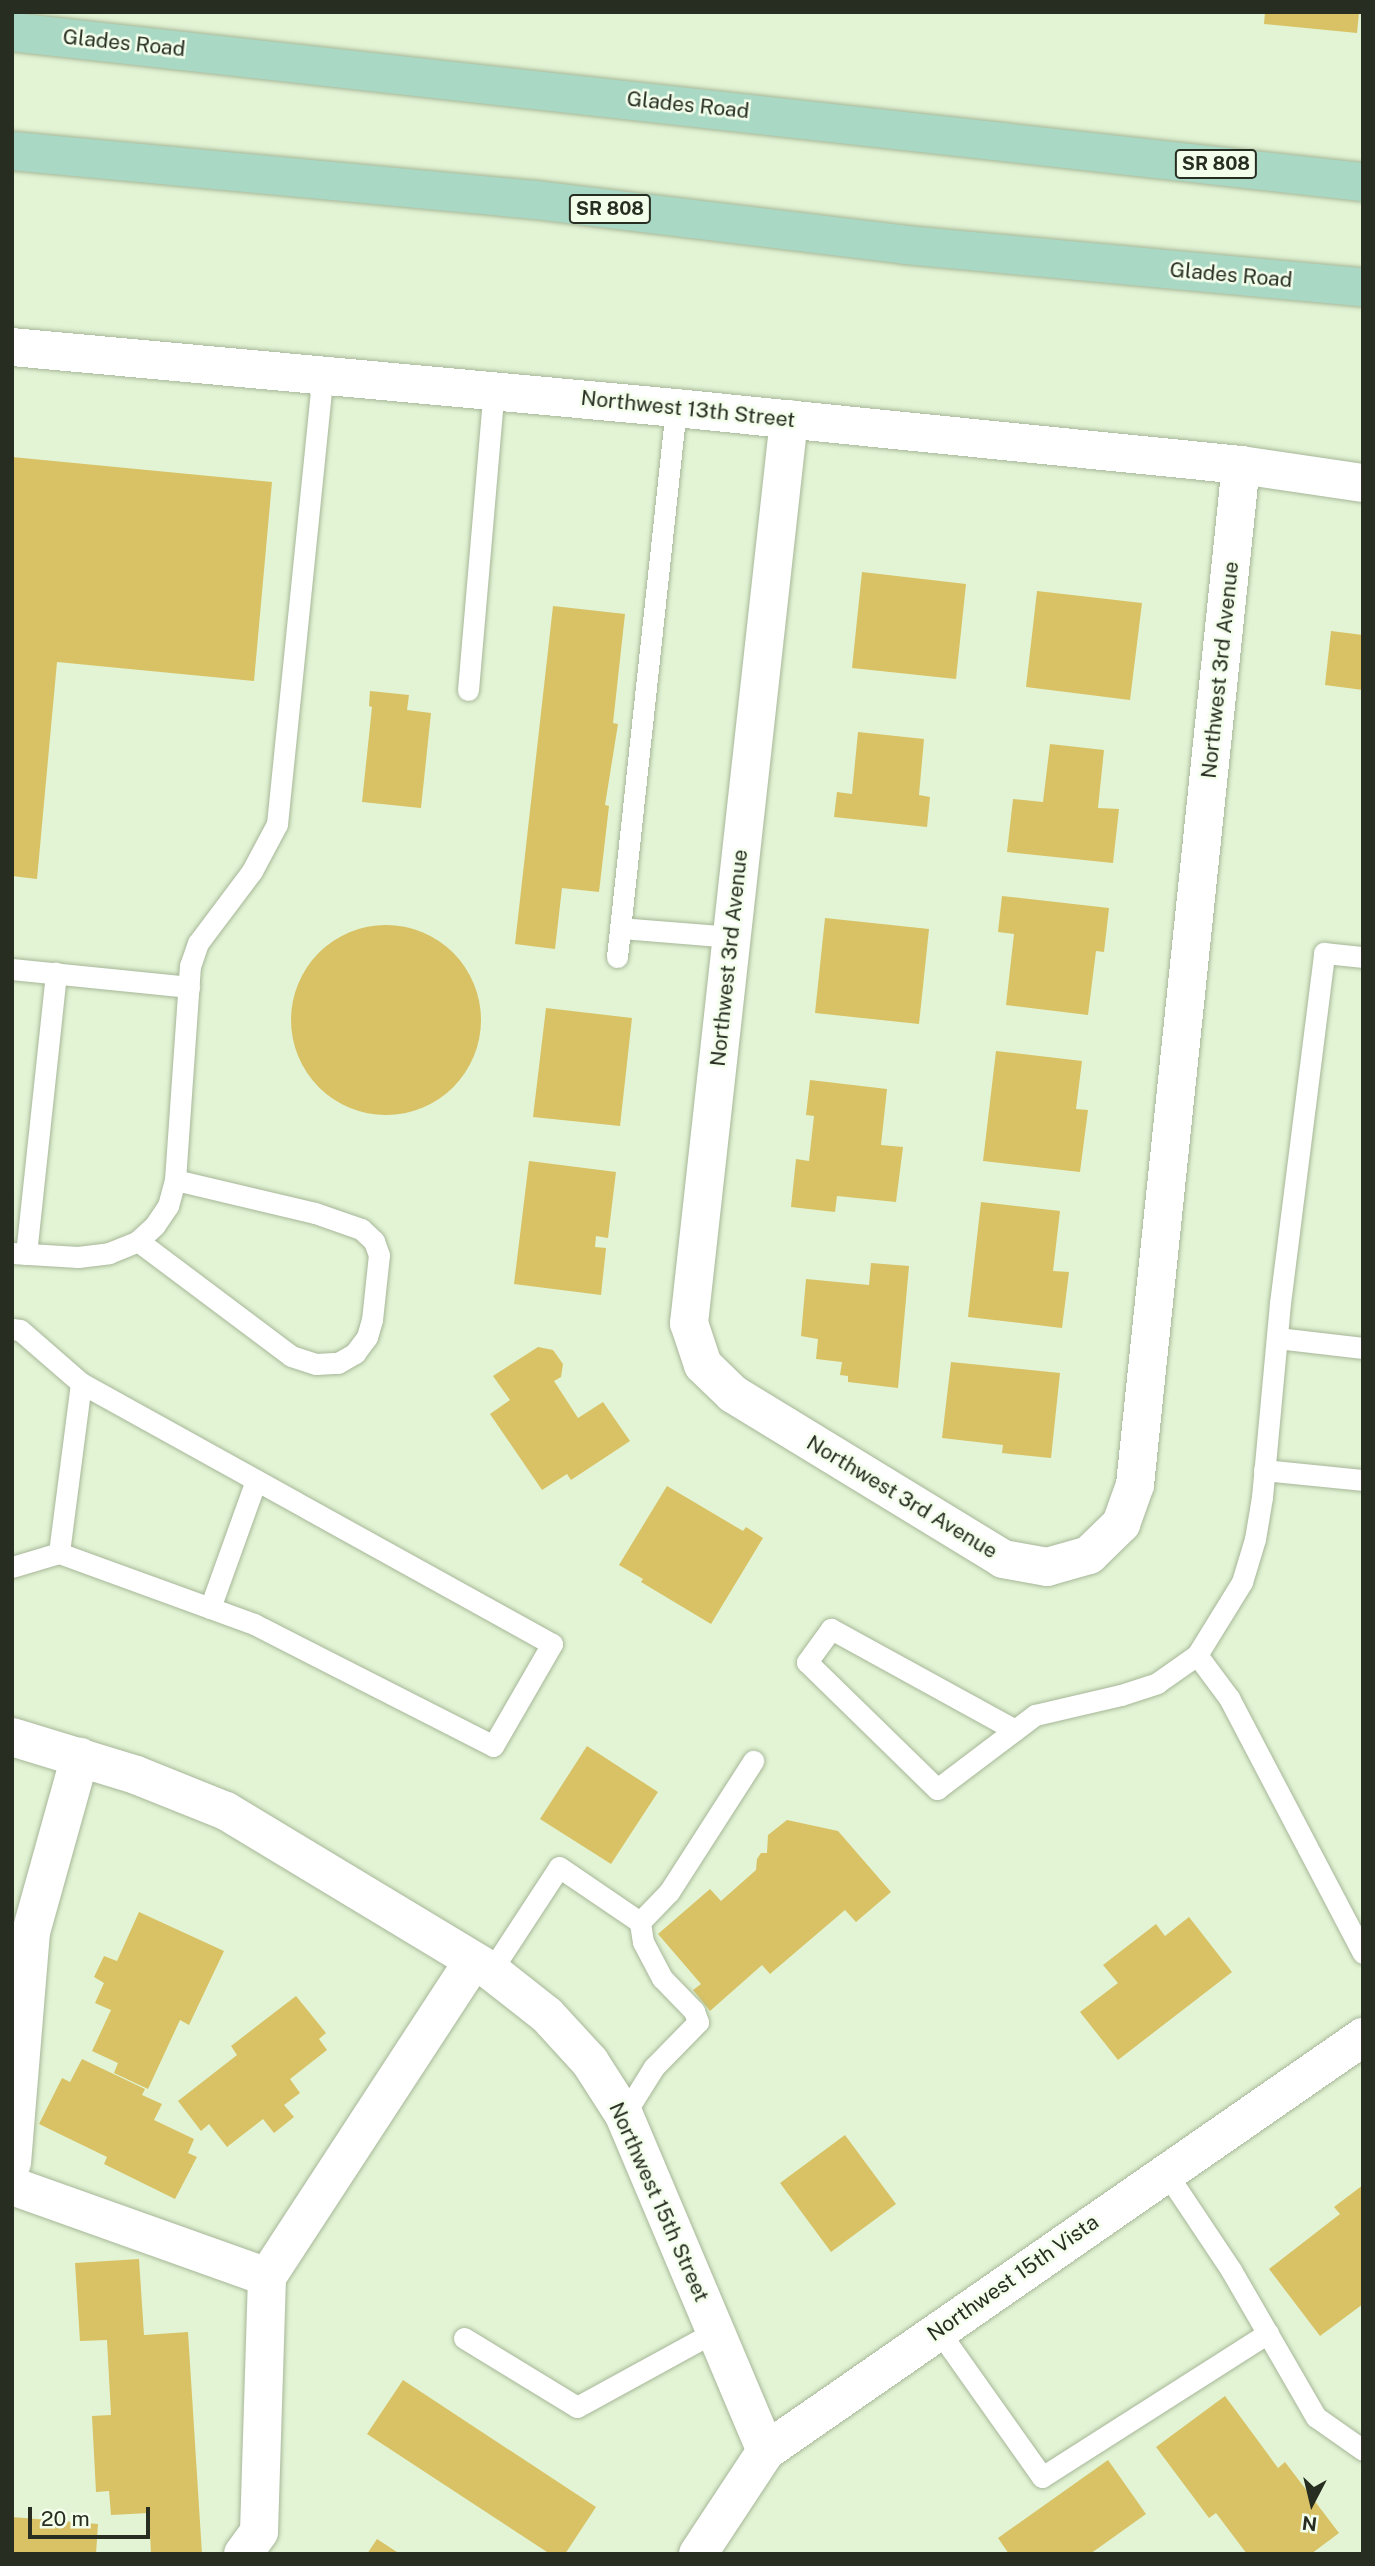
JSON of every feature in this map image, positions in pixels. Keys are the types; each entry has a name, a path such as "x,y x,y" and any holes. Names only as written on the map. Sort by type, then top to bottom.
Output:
{"main road":[{"name":"Glades Road","path":"12,32 1363,181"},
{"name":"Glades Road","path":"12,151 535,200 906,245 1363,287"}],"street":[{"name":"Northwest 13th Street","path":"12,348 494,389 1241,465 1363,483"},
{"name":"Northwest 3rd Avenue","path":"789,419 689,1323 703,1365 733,1394 1003,1559 1047,1567 1089,1555 1121,1524 1135,1485 1241,465"},
{"name":"Northwest 15th Street","path":"12,1737 136,1775 226,1811 482,1966 559,2027 590,2062 624,2115 766,2451"},
{"path":"12,2163 31,1932 80,1757"},
{"path":"243,2554 259,2532 267,2277 482,1966"},
{"name":"Northwest 15th Vista","path":"698,2554 766,2451 1166,2171 1363,2037"},
{"path":"12,2186 267,2277"}],"lane":[{"path":"56,973 19,1254 78,1256 109,1253 138,1241 155,1225 168,1206 175,1180 190,966 198,943 252,871 277,824 323,374"},
{"path":"468,690 494,389"},
{"path":"617,957 676,408"},
{"path":"620,929 731,937"},
{"path":"1015,1730 831,1629 807,1662 937,1789 1035,1715 1121,1695 1157,1683 1197,1656 1241,1582 1255,1539 1324,953 1363,957"},
{"path":"12,969 189,987"},
{"path":"138,1241 291,1356 316,1364 338,1363 355,1353 367,1337 379,1255 374,1241 361,1229 315,1213 175,1180"},
{"path":"12,1329 20,1330 81,1382 552,1644 492,1746 254,1624 59,1553 12,1567"},
{"path":"1277,1338 1363,1348"},
{"path":"59,1553 81,1382"},
{"path":"1265,1470 1363,1480"},
{"path":"210,1608 256,1480"},
{"path":"1197,1656 1229,1698 1363,1953"},
{"path":"640,1922 669,1892 753,1761"},
{"path":"482,1966 532,1908 559,1867 640,1922 643,1942 662,1978 694,2011 698,2022 654,2067 624,2115"},
{"path":"1166,2171 1231,2270 1316,2417 1363,2450"},
{"path":"938,2330 1042,2477 1268,2333"},
{"path":"464,2338 577,2407 716,2331"}],"building":[{"path":"1265,12 1359,12 1357,33 1264,24"},
{"path":"12,457 272,482 254,681 57,662 37,879 12,876"},
{"path":"862,572 966,584 956,679 852,668"},
{"path":"1037,591 1142,603 1130,700 1026,687"},
{"path":"553,606 625,614 613,723 618,724 605,805 609,806 599,892 562,888 555,949 515,944"},
{"path":"1331,631 1363,635 1363,690 1325,685"},
{"path":"370,691 409,695 407,710 431,713 421,808 362,802 372,707 369,706"},
{"path":"858,732 924,739 919,795 930,797 927,827 834,817 837,792 852,794"},
{"path":"1050,744 1104,750 1098,808 1119,809 1113,863 1007,852 1013,799 1043,802"},
{"path":"1002,896 1109,908 1104,952 1096,951 1088,1015 1006,1005 1014,934 998,932"},
{"path":"825,918 929,929 919,1024 815,1013"},
{"path":"386,925 405,926 423,932 453,953 474,983 480,1001 480,1039 474,1057 453,1087 423,1108 405,1114 386,1115 367,1114 349,1108 319,1087 298,1057 292,1039 291,1020 292,1001 298,983 319,953 349,932 367,926"},
{"path":"546,1008 632,1018 620,1126 533,1117"},
{"path":"996,1051 1082,1061 1076,1109 1088,1110 1080,1172 983,1161"},
{"path":"810,1080 887,1089 881,1145 903,1147 896,1202 837,1196 835,1212 791,1207 796,1159 809,1161 814,1116 806,1115"},
{"path":"529,1161 616,1172 608,1238 596,1236 595,1247 606,1248 601,1295 514,1284"},
{"path":"981,1202 1060,1211 1053,1271 1069,1272 1062,1328 968,1317"},
{"path":"871,1263 909,1266 898,1388 848,1382 848,1376 840,1375 842,1362 816,1359 818,1339 801,1336 806,1279 869,1285"},
{"path":"538,1347 553,1350 563,1364 561,1377 554,1381 578,1418 603,1402 630,1441 571,1480 567,1474 542,1490 490,1414 510,1400 493,1376"},
{"path":"951,1362 1060,1373 1051,1458 1002,1453 1003,1445 942,1438"},
{"path":"667,1486 743,1531 746,1527 763,1538 711,1624 641,1582 643,1579 619,1565"},
{"path":"587,1746 658,1792 611,1864 540,1819"},
{"path":"787,1820 838,1831 891,1892 856,1922 845,1910 770,1974 762,1965 710,2011 693,1990 701,1984 658,1934 710,1889 721,1901 756,1870 757,1859 761,1853 767,1853 768,1835"},
{"path":"139,1912 224,1951 189,2025 180,2020 148,2089 114,2073 118,2063 92,2051 111,2010 95,2003 104,1983 94,1977 104,1956 117,1961"},
{"path":"1189,1917 1232,1972 1118,2060 1080,2012 1118,1983 1103,1965 1156,1924 1165,1936"},
{"path":"296,1996 326,2033 319,2039 327,2050 290,2079 300,2093 284,2105 294,2117 274,2133 263,2119 227,2147 209,2124 201,2131 178,2101 237,2055 231,2046"},
{"path":"82,2059 145,2089 142,2095 162,2104 154,2120 194,2139 188,2153 197,2157 175,2199 104,2164 107,2157 39,2124 62,2078 70,2082"},
{"path":"845,2135 896,2204 831,2252 780,2183"},
{"path":"1363,2185 1363,2304 1320,2336 1269,2269 1340,2214 1334,2207"},
{"path":"139,2259 144,2335 188,2332 202,2554 151,2554 149,2513 111,2515 109,2491 96,2492 92,2416 111,2415 107,2340 80,2341 75,2263"},
{"path":"403,2380 596,2507 565,2554 550,2554 367,2434"},
{"path":"1225,2396 1278,2468 1285,2462 1339,2533 1311,2554 1247,2554 1216,2513 1209,2518 1156,2447"},
{"path":"1108,2460 1146,2514 1090,2554 1009,2554 998,2538"},
{"path":"12,2517 98,2524 96,2554 12,2554"},
{"path":"377,2539 400,2554 367,2554"}]}
